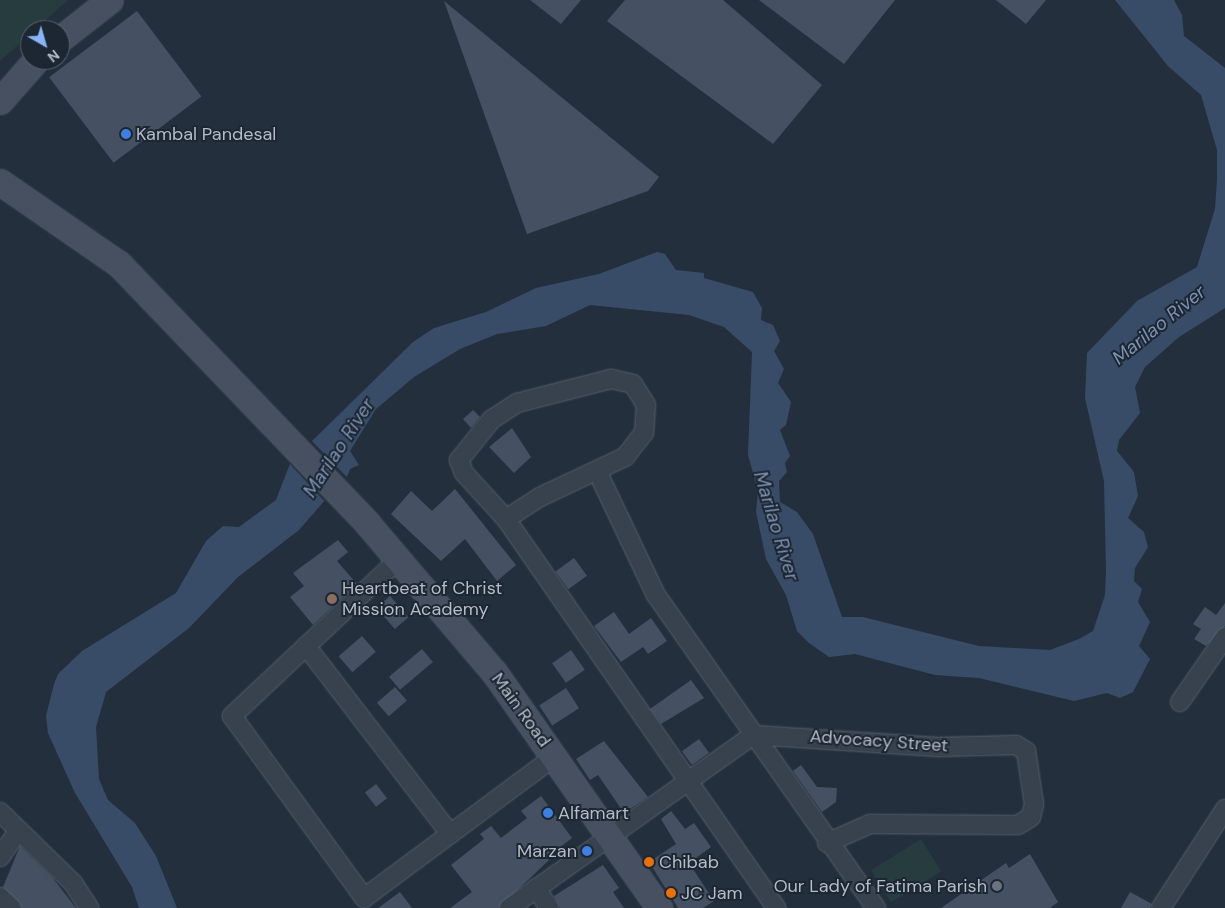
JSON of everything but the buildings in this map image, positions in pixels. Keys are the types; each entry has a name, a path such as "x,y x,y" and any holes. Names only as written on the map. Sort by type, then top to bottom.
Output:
{"main road":[{"path":"70,30 110,0"},
{"path":"0,101 27,70"},
{"name":"Main Road","path":"0,182 119,264 285,434 367,523 494,672 659,908"}],"street":[{"path":"506,519 540,497 598,472 625,457 644,433 646,405 633,384 611,379 517,403 492,419 459,460 464,473 506,519 776,908"},
{"path":"598,472 656,595 827,843 876,908"},
{"path":"398,560 232,716 364,898 554,757"},
{"path":"1180,702 1225,637"},
{"path":"306,646 450,834"},
{"path":"509,908 754,735"},
{"name":"Advocacy Street","path":"754,735 939,747 1016,745 1026,751 1034,804 1031,817 1018,825 870,824 827,843"},
{"path":"1161,908 1225,809"},
{"path":"0,812 73,883 89,908"},
{"path":"0,856 18,831"},
{"path":"536,888 549,908"},
{"path":"0,897 12,908"}],"green space":[{"path":"0,0 68,0 46,20 20,20 20,43 0,61"},
{"path":"921,839 941,871 891,902 871,870"}],"water":[{"name":"Marilao River","path":"1115,0 1174,0 1182,15 1184,36 1225,68 1225,308 1179,337 1145,367 1135,387 1140,413 1119,440 1117,451 1134,472 1138,496 1128,518 1144,532 1148,547 1135,568 1134,581 1142,589 1138,602 1150,622 1139,646 1150,659 1133,692 1120,698 1107,693 1074,701 979,678 935,675 855,654 829,657 809,643 797,631 786,595 766,559 756,512 758,491 748,455 752,352 724,327 689,315 590,305 546,326 497,334 460,349 414,377 376,409 350,451 359,465 350,469 345,482 310,443 413,342 434,328 486,312 536,288 599,274 657,252 665,254 676,270 704,273 704,278 753,292 762,308 761,320 773,325 780,341 774,351 784,369 778,383 791,402 786,425 780,430 790,456 785,463 787,472 779,481 780,502 797,512 813,534 842,617 863,617 979,646 1050,650 1079,639 1093,631 1105,595 1106,570 1104,481 1085,398 1087,353 1137,301 1197,267 1215,209 1217,180 1217,150 1201,95 1168,66"},
{"path":"291,461 326,499 299,530 238,577 189,628 106,692 96,727 99,779 108,800 135,823 156,856 177,908 139,908 132,887 75,793 48,733 46,716 54,684 58,674 82,651 176,593 206,541 223,526 239,527 276,500"}],"pier":[{"path":"310,439 350,480 346,483 306,442"},
{"path":"289,459 328,500 326,503 288,462"}],"place":[{"name":"Kambal Pandesal","path":"126,134"},
{"name":"Heartbeat of Christ Mission Academy","path":"332,599"},
{"name":"Alfamart","path":"548,813"},
{"name":"Marzan","path":"587,851"},
{"name":"Chibab","path":"649,862"},
{"name":"Our Lady of Fatima Parish","path":"997,886"},
{"name":"JC Jam","path":"671,893"}]}
